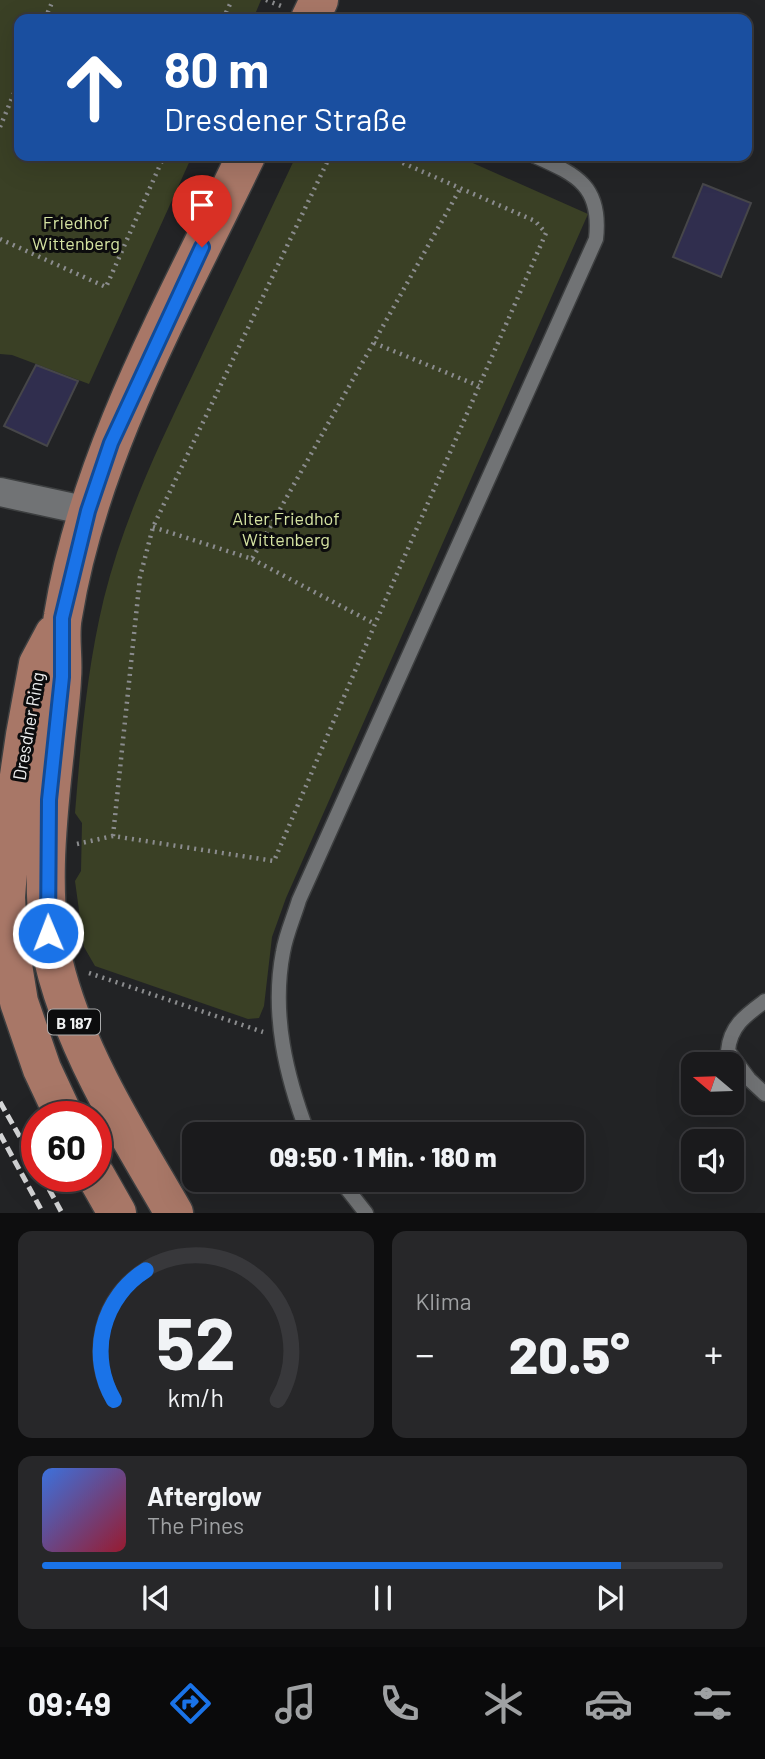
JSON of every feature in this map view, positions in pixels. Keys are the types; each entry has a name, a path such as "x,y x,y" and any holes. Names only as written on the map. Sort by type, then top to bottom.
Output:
{"main road":[{"name":"B 187","path":"88,511 121,419 244,161"},
{"name":"Dresdner Ring","path":"57,1101 38,1058 19,1002 6,897 49,800 62,677 62,618 88,511"},
{"name":"Dresdner Ring","path":"33,834 57,975 91,1063 112,1107 174,1213"},
{"path":"105,1192 117,1213"}],"street":[{"path":"0,492 88,511"}],"lane":[{"path":"304,1122 288,1077 278,994 283,950 299,900 596,239 598,218 594,201 583,184 571,173 546,161"},
{"path":"765,1001 742,1018 729,1038 728,1052 748,1079 765,1094"},
{"path":"349,1192 366,1213"}],"path":[{"path":"0,127 14,93"},
{"path":"0,239 107,287 162,161"},
{"path":"113,836 140,577 153,527 328,161"},
{"path":"33,834 113,836 274,861 546,233 535,221 398,161"},
{"path":"252,559 460,189"},
{"path":"374,343 479,386"},
{"path":"153,527 252,559 375,624"},
{"path":"83,970 249,1028 281,1036"}],"green space":[{"name":"Friedhof Wittenberg","path":"0,0 261,0 255,14 14,14 14,161 190,161 89,384 12,355 0,354"},
{"name":"Alter Friedhof Wittenberg","path":"294,161 468,161 588,214 286,898 272,937 264,1006 259,1018 248,1019 95,966 84,947 75,881 81,871 82,823 75,813 93,651 112,568 143,482"}],"building":[{"path":"703,184 751,203 721,277 673,257"},
{"path":"36,365 78,381 47,446 4,426"}],"railway":[{"path":"0,1102 21,1139"},
{"path":"0,1134 43,1213"},
{"path":"51,1192 62,1213"}],"route":[{"path":"48,933 49,800 62,677 62,618 88,511 111,443 202,247"}]}
